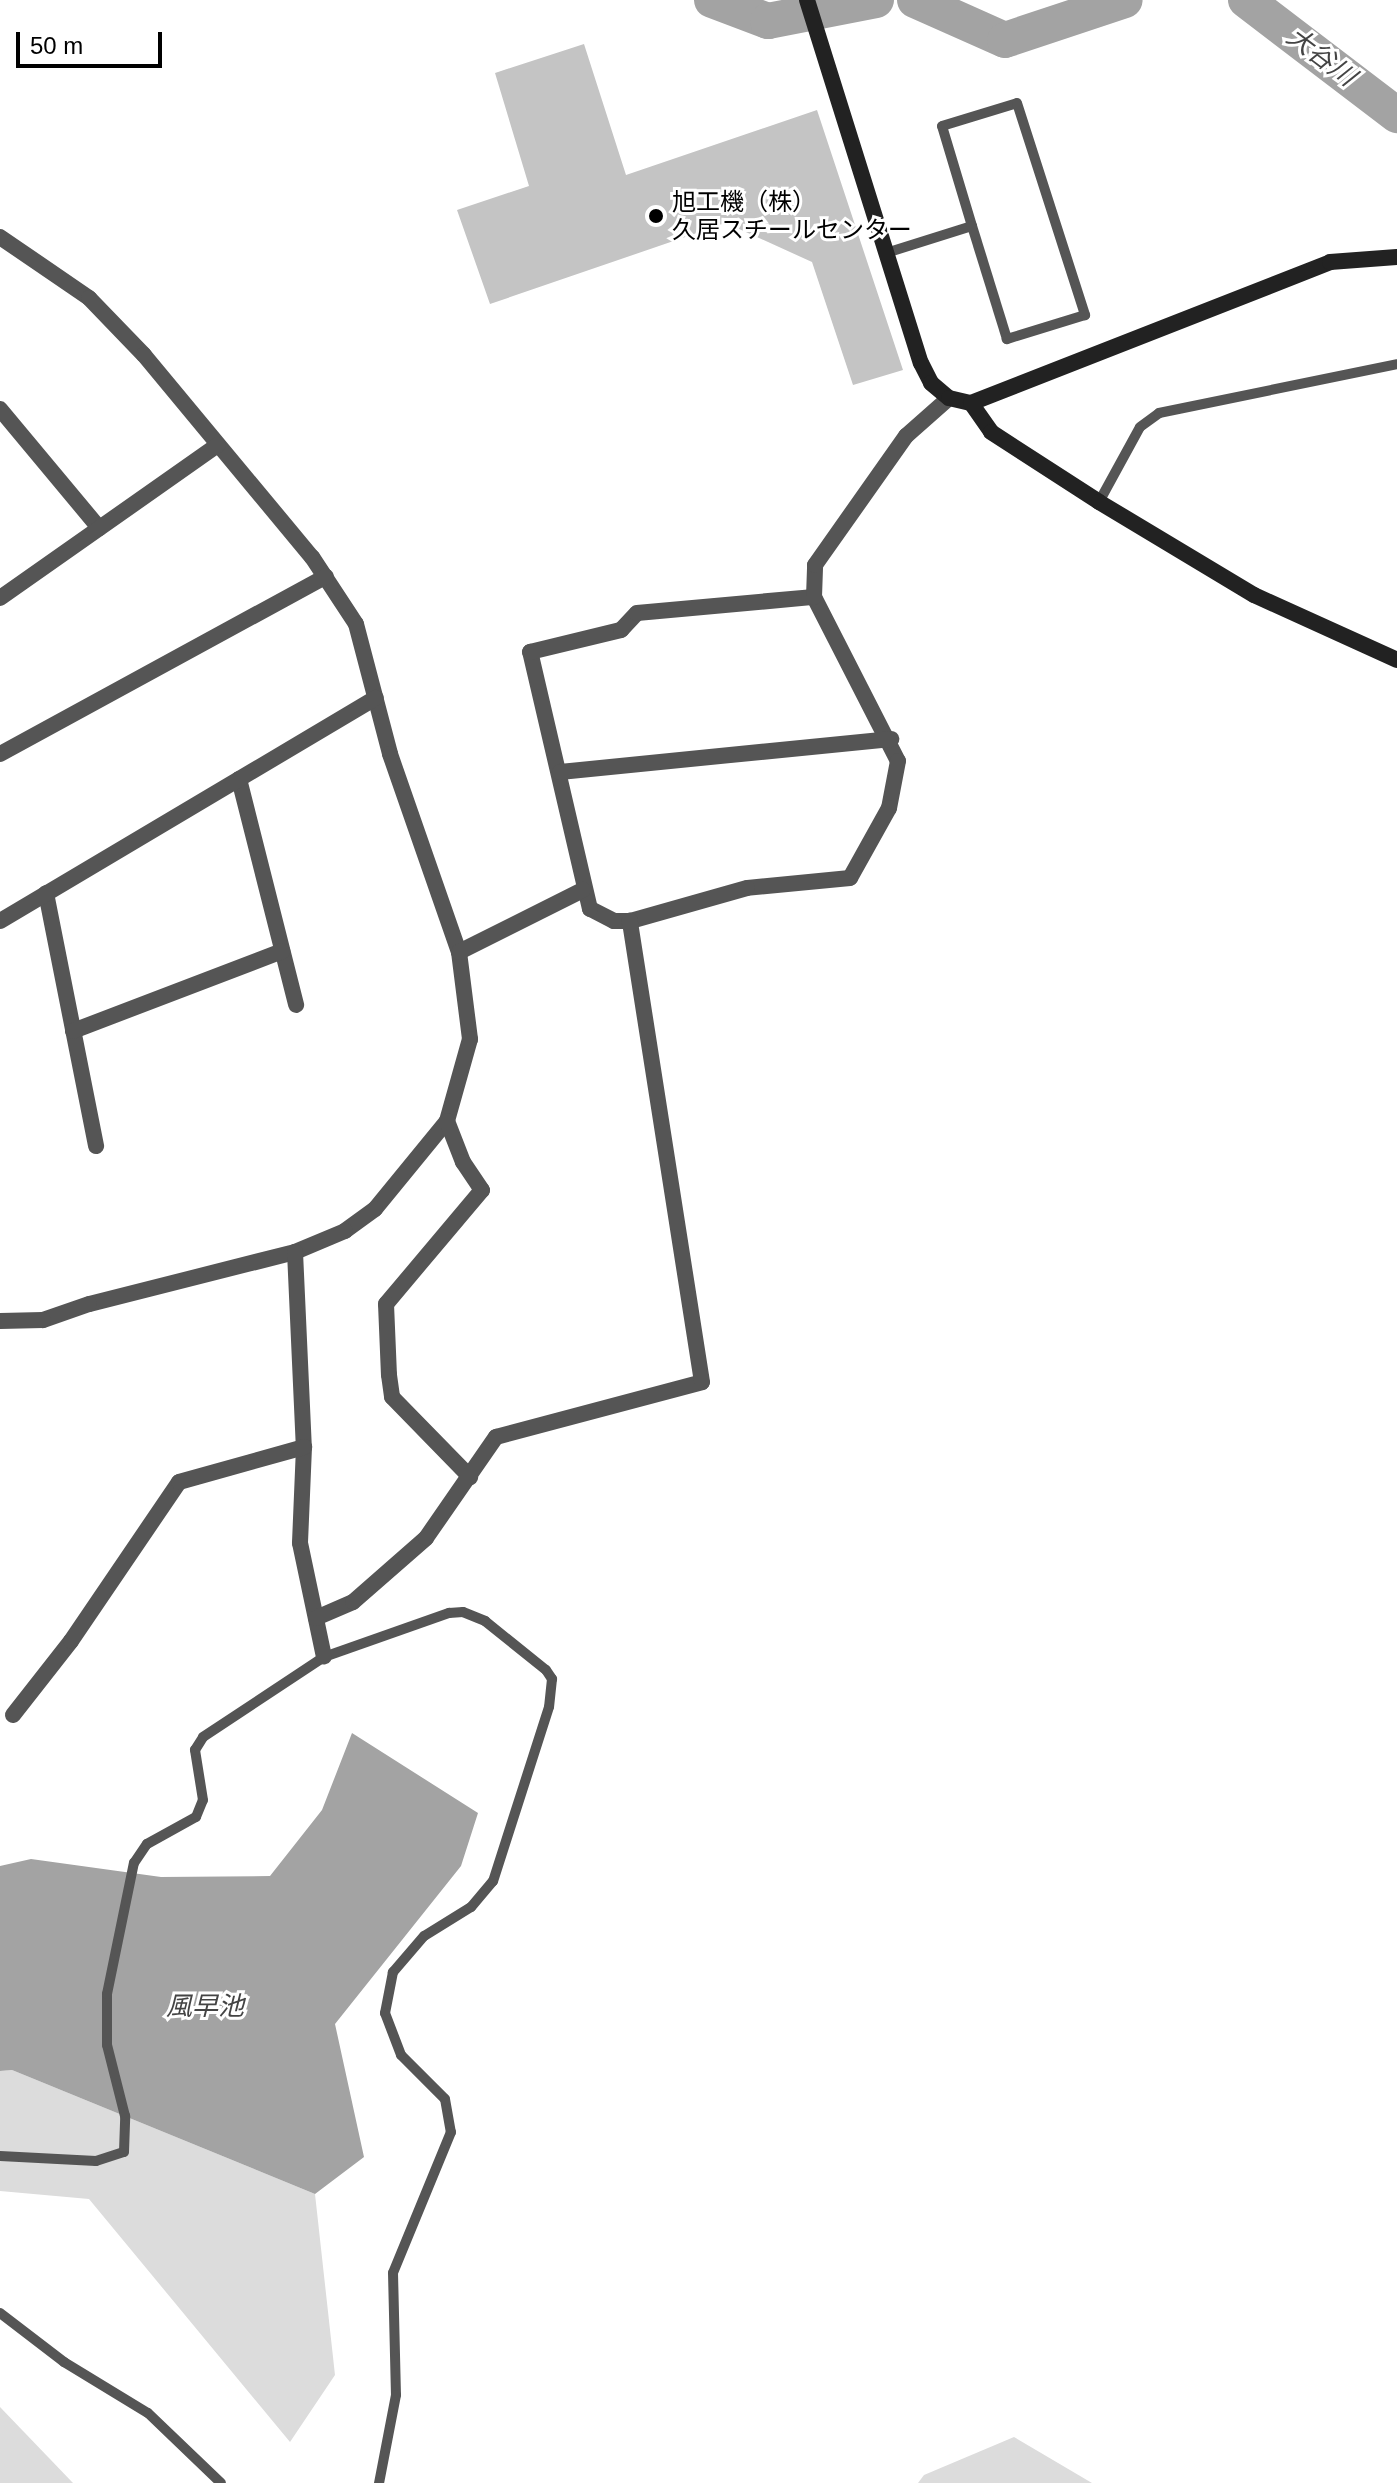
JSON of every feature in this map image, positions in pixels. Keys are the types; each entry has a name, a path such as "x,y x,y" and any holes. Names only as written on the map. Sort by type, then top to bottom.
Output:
{"street":[{"path":"807,0 921,363 931,383 949,398 971,403 1330,262 1397,257"},
{"path":"0,237 89,298 218,445 326,576 363,641 390,754 459,952 470,1039 447,1121 375,1209 322,1244 89,1304 43,1320 0,1321"},
{"path":"814,597 637,613 621,630 530,652 560,772 583,890 590,909 614,921 630,921 747,888 850,878 889,808 898,761 891,739 814,597 815,565 906,436 949,398"},
{"path":"971,403 991,432 1099,502 1254,595 1397,660"},
{"path":"0,409 99,528"},
{"path":"0,598 218,445"},
{"path":"0,754 326,576"},
{"path":"0,921 376,698"},
{"path":"560,772 891,739"},
{"path":"239,779 296,1005"},
{"path":"459,952 583,890"},
{"path":"46,893 96,1146"},
{"path":"316,1618 353,1602 426,1538 496,1437 702,1382 630,921"},
{"path":"73,1031 282,951"},
{"path":"447,1121 463,1162 482,1190 386,1304 389,1375 392,1397 470,1477"},
{"path":"295,1252 304,1447 300,1543 324,1657"},
{"path":"13,1715 71,1641 179,1482 304,1447"}],"lane":[{"path":"1017,103 1085,315 1007,339 972,226 942,126 1017,103"},
{"path":"886,253 972,226"},
{"path":"1099,502 1140,427 1159,413 1397,364"},
{"path":"0,2156 96,2161 124,2152 125,2116 107,2045 107,1994 134,1863 147,1844 196,1817 203,1800 195,1750 203,1737 324,1657 463,1612 485,1621 552,1679 549,1707 493,1881 471,1907 424,1936 393,1972 385,2013 401,2055 445,2099 451,2132 393,2273 396,2395 379,2483"},
{"path":"0,2313 64,2362 148,2413 221,2483"}],"shaded area":[{"path":"12,2070 315,2194 335,2375 290,2442 89,2199 0,2191 0,2071"},
{"path":"0,2407 73,2483 0,2483"},
{"path":"1014,2437 1092,2483 918,2483 924,2475"}],"water":[{"name":"風早池","path":"352,1733 478,1813 461,1866 335,2024 364,2157 315,2194 12,2070 0,2071 0,1866 31,1859 161,1877 270,1876 322,1810"}],"building":[{"name":"旭工機（株） 久居スチールセンター","path":"584,44 626,175 817,110 903,370 853,385 812,262 726,223 490,304 457,210 529,186 495,73"}],"waterway":[{"name":"大谷川","path":"712,0 768,21 876,0"},
{"name":"大谷川","path":"915,0 1005,40 1125,0"},
{"name":"大谷川","path":"1246,0 1397,115"}],"place":[{"name":"旭工機（株） 久居スチールセンター","path":"656,216"}]}
